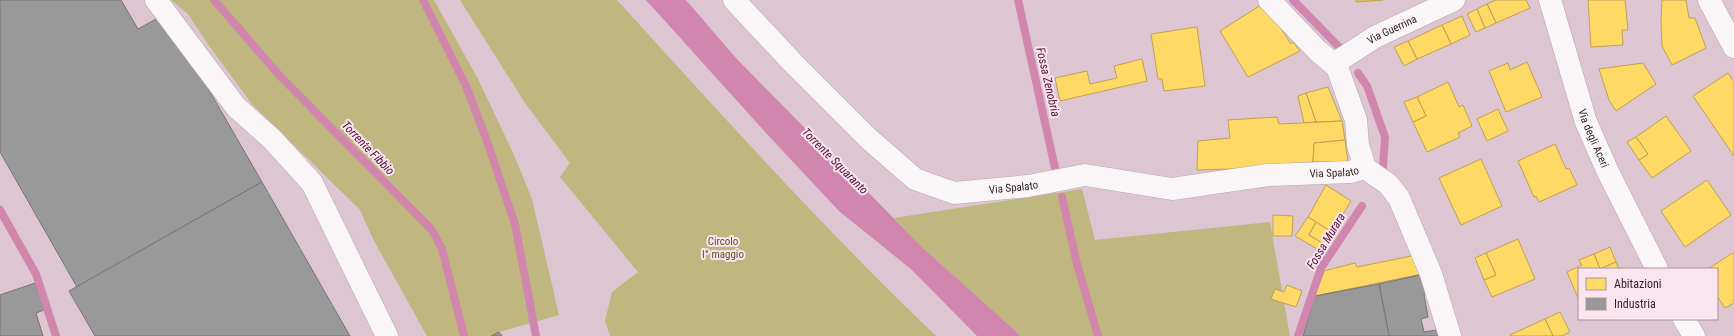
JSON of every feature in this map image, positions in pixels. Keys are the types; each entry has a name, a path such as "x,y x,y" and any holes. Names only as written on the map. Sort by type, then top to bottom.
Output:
{"street":[{"path":"156,0 236,107 272,139 312,183 387,336"},
{"name":"Via Spalato","path":"734,0 797,68 915,179 954,193 1028,186 1085,175 1172,189 1268,175 1367,170"},
{"path":"1269,0 1318,51 1337,67"},
{"name":"Via Guerrina","path":"1337,67 1341,58 1375,37 1454,0"},
{"name":"Via degli Aceri","path":"1550,0 1586,122 1608,172 1656,268"},
{"path":"1709,0 1734,47"},
{"name":"Via Spalato","path":"1337,67 1356,120 1358,145 1367,170 1388,184 1399,198 1431,274 1450,336"},
{"path":"1685,320 1694,336"}],"green space":[{"path":"171,0 434,0 478,79 514,155 532,199 559,315 499,332 491,336 427,336 373,239 360,210 251,103 207,43 188,14"},
{"name":"Circolo I° maggio","path":"460,0 617,0 813,213 894,296 936,336 610,336 605,321 612,292 638,272 560,177 570,163 525,103"},
{"path":"1082,189 1095,240 1270,222 1290,336 1021,336 923,248 894,218"}],"water":[{"name":"Torrente Squaranto","path":"646,0 686,0 735,57 923,248 1021,336 977,336 912,270 839,211 766,133"}],"building: Abitazioni":[{"path":"1356,0 1383,0 1356,2"},
{"path":"1496,0 1526,0 1530,8 1496,23 1487,4"},
{"path":"1588,0 1625,0 1628,30 1622,30 1623,45 1591,47"},
{"path":"1662,0 1686,0 1689,18 1695,18 1706,48 1672,65 1662,46"},
{"path":"1264,3 1291,44 1293,42 1300,51 1248,77 1220,31"},
{"path":"1487,4 1496,23 1485,28 1477,9"},
{"path":"1477,9 1485,28 1476,32 1467,14"},
{"path":"1462,16 1470,35 1451,44 1442,25"},
{"path":"1442,25 1451,44 1417,59 1408,41"},
{"path":"1197,27 1205,86 1164,91 1162,79 1158,79 1151,34"},
{"path":"1408,41 1417,59 1404,66 1394,47"},
{"path":"1142,59 1147,81 1060,101 1055,78 1087,71 1090,84 1117,78 1114,66"},
{"path":"1527,62 1542,97 1506,112 1489,71 1508,63 1510,70"},
{"path":"1643,63 1656,84 1616,111 1609,100 1599,69"},
{"path":"1728,73 1734,82 1734,156 1693,96"},
{"path":"1448,82 1459,107 1463,105 1472,126 1458,133 1460,137 1427,152 1413,122 1426,116 1417,97"},
{"path":"1328,87 1342,121 1316,122 1306,93"},
{"path":"1306,93 1316,122 1304,123 1298,96"},
{"path":"1417,97 1426,116 1413,122 1404,102"},
{"path":"1498,109 1508,131 1487,141 1477,119"},
{"path":"1666,116 1691,151 1652,178 1639,160 1648,154 1636,137"},
{"path":"1277,117 1279,124 1342,121 1345,140 1314,143 1313,162 1260,168 1197,170 1198,141 1230,138 1228,120"},
{"path":"1636,137 1648,154 1639,160 1627,142"},
{"path":"1345,140 1348,162 1313,162 1314,143"},
{"path":"1555,144 1566,169 1569,168 1577,185 1539,202 1536,196 1534,197 1518,161"},
{"path":"1481,159 1502,206 1461,225 1439,178"},
{"path":"1707,180 1731,215 1685,247 1661,211"},
{"path":"1326,185 1351,201 1332,232 1308,217"},
{"path":"1273,215 1293,216 1292,236 1273,236"},
{"path":"1308,217 1316,222 1309,235 1324,244 1319,250 1295,236"},
{"path":"1316,222 1332,232 1324,244 1309,235"},
{"path":"1518,239 1535,279 1492,297 1484,280 1496,275 1486,253"},
{"path":"1610,247 1616,262 1600,268 1594,254"},
{"path":"1734,252 1734,303 1725,308 1718,298 1718,268 1710,268"},
{"path":"1486,253 1496,275 1484,280 1475,258"},
{"path":"1594,254 1600,268 1578,268 1578,298 1567,272 1582,265 1579,260"},
{"path":"1416,255 1422,274 1315,296 1324,271 1355,263 1357,267"},
{"path":"1616,262 1619,268 1602,268"},
{"path":"1287,285 1302,291 1296,307 1271,299 1275,289 1284,292"},
{"path":"1560,312 1570,332 1561,336 1553,336 1545,319"},
{"path":"1545,319 1553,336 1510,335"}],"building: Industria":[{"path":"0,0 121,0 138,29 165,14 262,182 77,287 0,152"},
{"path":"262,182 350,336 95,336 69,291"},
{"path":"1424,274 1430,293 1424,295 1428,317 1421,319 1424,332 1443,329 1444,336 1389,336 1379,284"},
{"path":"35,283 44,310 36,313 43,336 0,336 0,295"},
{"path":"1379,284 1389,336 1303,336 1315,296"},
{"path":"499,332 502,336 491,336"}],"waterway":[{"name":"Torrente Fibbio","path":"214,0 279,75 432,230 442,249 464,336"},
{"path":"423,0 466,86 488,144 515,224 536,336"},
{"name":"Fossa Zenobria","path":"1018,0 1055,168"},
{"name":"Fossa Murara","path":"1293,0 1346,54"},
{"name":"Fossa Murara","path":"1358,73 1367,86 1385,137 1383,167"},
{"name":"Fossa Zenobria","path":"1062,197 1077,264 1098,336"},
{"name":"Fossa Murara","path":"1298,336 1321,268 1362,206"},
{"path":"0,210 36,274 56,336"}]}
